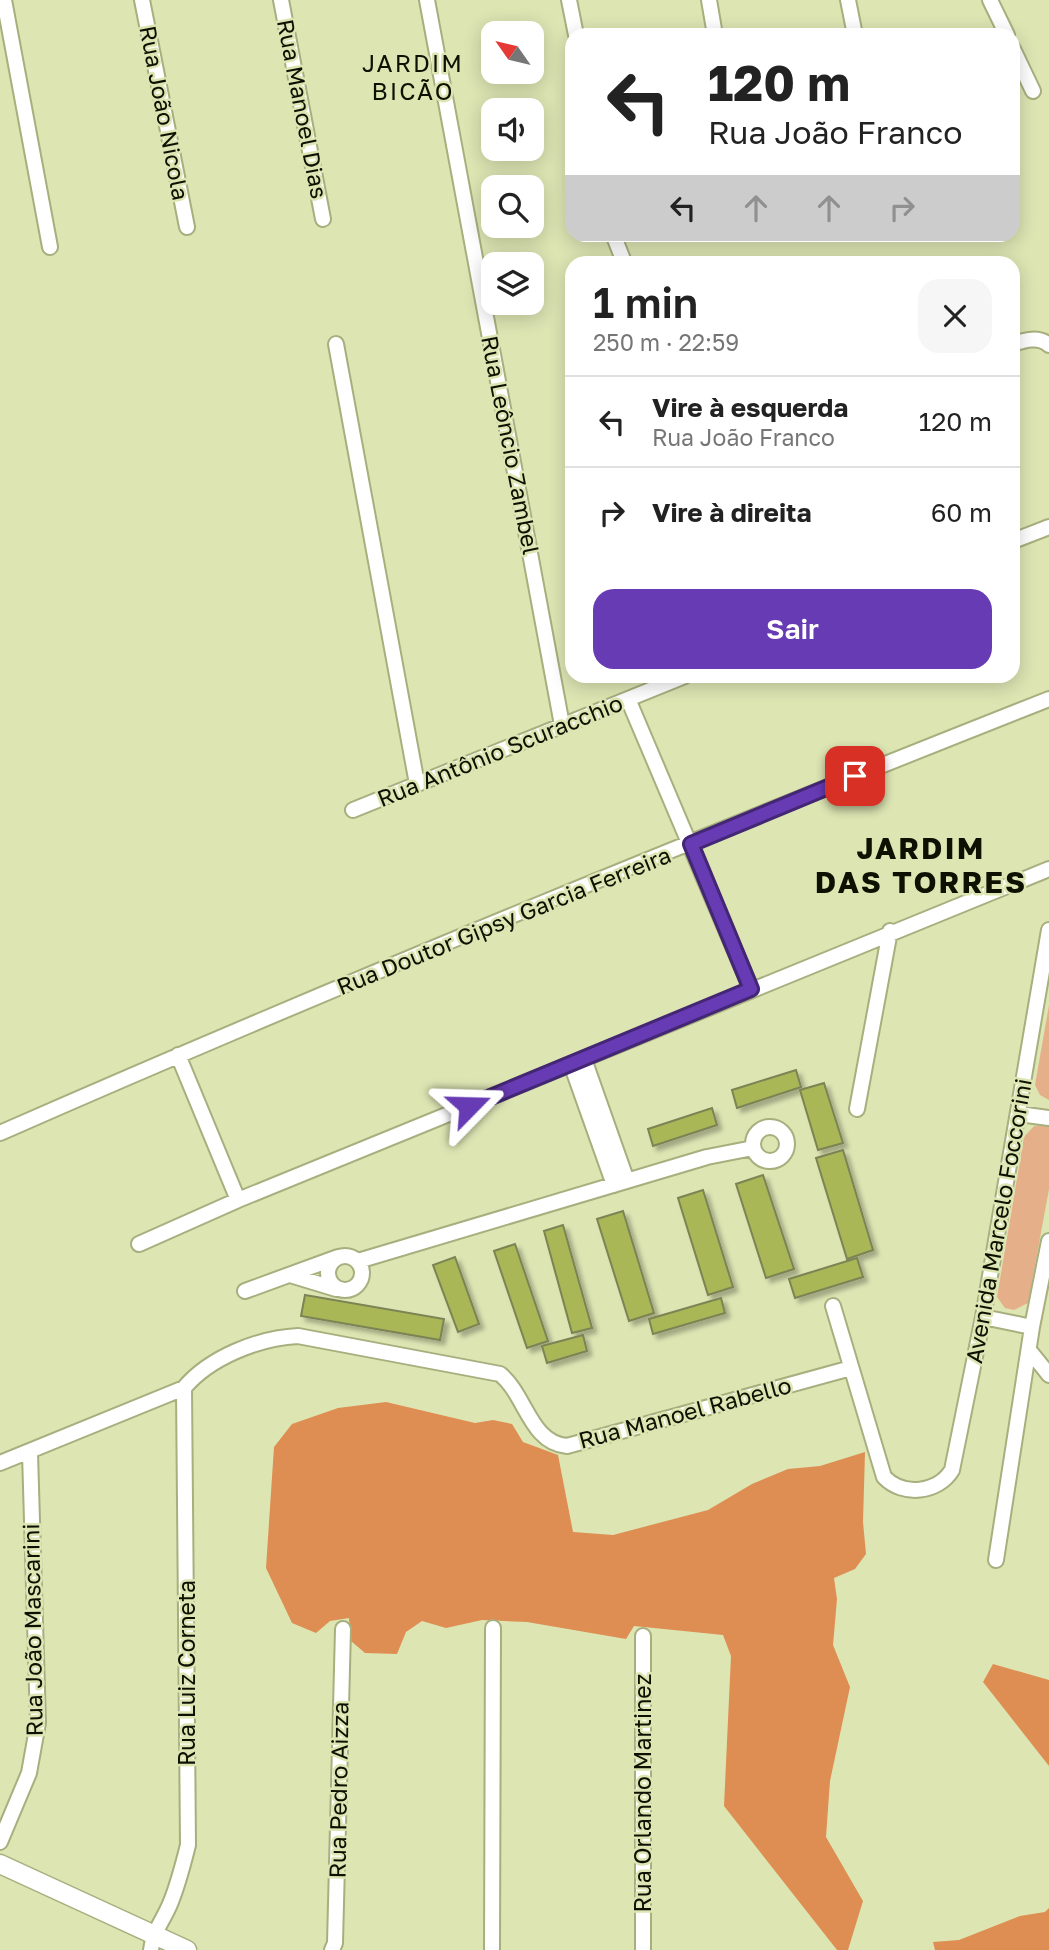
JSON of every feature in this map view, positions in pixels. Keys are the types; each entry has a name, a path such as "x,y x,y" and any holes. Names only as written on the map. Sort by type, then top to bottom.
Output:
{"street":[{"path":"4,0 50,247"},
{"name":"Rua João Nicola","path":"142,0 187,227"},
{"name":"Rua Manoel Dias","path":"281,0 323,219"},
{"name":"Rua Leôncio Zambel","path":"427,0 562,725"},
{"path":"569,0 575,28"},
{"path":"709,0 714,28"},
{"path":"848,0 854,28"},
{"path":"990,0 1004,28"},
{"path":"1020,64 1033,91"},
{"path":"1020,342 1044,341 1049,345"},
{"path":"336,344 417,784"},
{"path":"1020,538 1049,527"},
{"name":"Rua Antônio Scuracchio","path":"354,810 668,683"},
{"path":"628,699 751,989"},
{"name":"Rua Doutor Gipsy Garcia Ferreira","path":"0,1133 178,1055 1049,699"},
{"path":"139,1244 238,1200 1049,869"},
{"name":"Avenida Marcelo Foccorini","path":"850,1368 877,1461 890,1483 910,1489 933,1489 952,1470 1020,1114 1049,930"},
{"path":"857,1109 890,932"},
{"path":"178,1055 238,1200"},
{"path":"578,1062 621,1183"},
{"path":"1020,1114 1049,1118"},
{"path":"245,1291 339,1257 345,1256 358,1261 707,1157 753,1148"},
{"path":"996,1560 1032,1327 1049,1241"},
{"path":"338,1289 332,1285 328,1273 333,1260 339,1257"},
{"path":"290,1275 350,1290 361,1281 363,1274 358,1261"},
{"path":"833,1307 850,1368"},
{"path":"983,1317 1032,1327"},
{"name":"Rua Manoel Rabello","path":"0,1463 184,1388 194,1377 216,1363 265,1340 298,1336 500,1374 510,1382 542,1438 554,1445 567,1446 850,1368"},
{"path":"1029,1350 1049,1375"},
{"name":"Rua Luiz Corneta","path":"151,1942 169,1908 188,1845 184,1388"},
{"name":"Rua João Mascarini","path":"0,1842 29,1773 38,1723 30,1453"},
{"path":"492,1950 493,1628"},
{"name":"Rua Pedro Aizza","path":"332,1950 335,1943 343,1629"},
{"name":"Rua Orlando Martinez","path":"643,1636 643,1950"},
{"path":"0,1864 151,1942 187,1950"}],"shaded area":[{"path":"1049,1005 1049,1100 1040,1095 1035,1085"},
{"path":"1034,1126 1049,1127 1049,1189 1028,1303 1014,1310 1005,1308 997,1297 1024,1137"},
{"path":"386,1402 475,1423 493,1420 512,1424 523,1442 558,1455 573,1532 613,1535 708,1510 752,1484 788,1469 820,1466 865,1452 863,1522 866,1554 855,1569 834,1578 837,1599 833,1645 850,1687 830,1781 826,1837 863,1901 848,1950 837,1950 724,1806 731,1656 723,1635 634,1626 626,1639 527,1622 482,1620 446,1628 422,1621 406,1632 397,1654 365,1653 351,1641 349,1618 330,1621 316,1633 292,1623 266,1568 274,1447 292,1424 338,1408"},
{"path":"993,1664 1049,1680 1049,1766 983,1682"},
{"path":"1049,1908 1049,1950 935,1950 933,1942 959,1940 1020,1916 1045,1912"}],"building":[{"path":"796,1070 801,1087 737,1108 732,1090"},
{"path":"824,1083 843,1143 818,1150 800,1090"},
{"path":"712,1108 717,1125 653,1146 648,1129"},
{"path":"843,1150 873,1250 847,1259 816,1158"},
{"path":"763,1175 794,1269 766,1278 736,1184"},
{"path":"703,1190 733,1287 708,1295 678,1198"},
{"path":"623,1211 654,1313 629,1321 597,1219"},
{"path":"563,1225 592,1328 572,1333 544,1231"},
{"path":"515,1244 548,1341 527,1348 494,1251"},
{"path":"455,1257 479,1324 458,1332 433,1265"},
{"path":"857,1258 863,1277 795,1298 789,1279"},
{"path":"305,1295 444,1319 440,1340 301,1316"},
{"path":"721,1298 725,1313 653,1334 649,1319"},
{"path":"583,1335 587,1351 547,1363 542,1346"}],"district":[{"name":"JARDIM BICÃO","path":"413,78"},
{"name":"JARDIM DAS TORRES","path":"921,866"}],"route":[{"path":"469,1106 751,989 691,844 855,776"}]}
